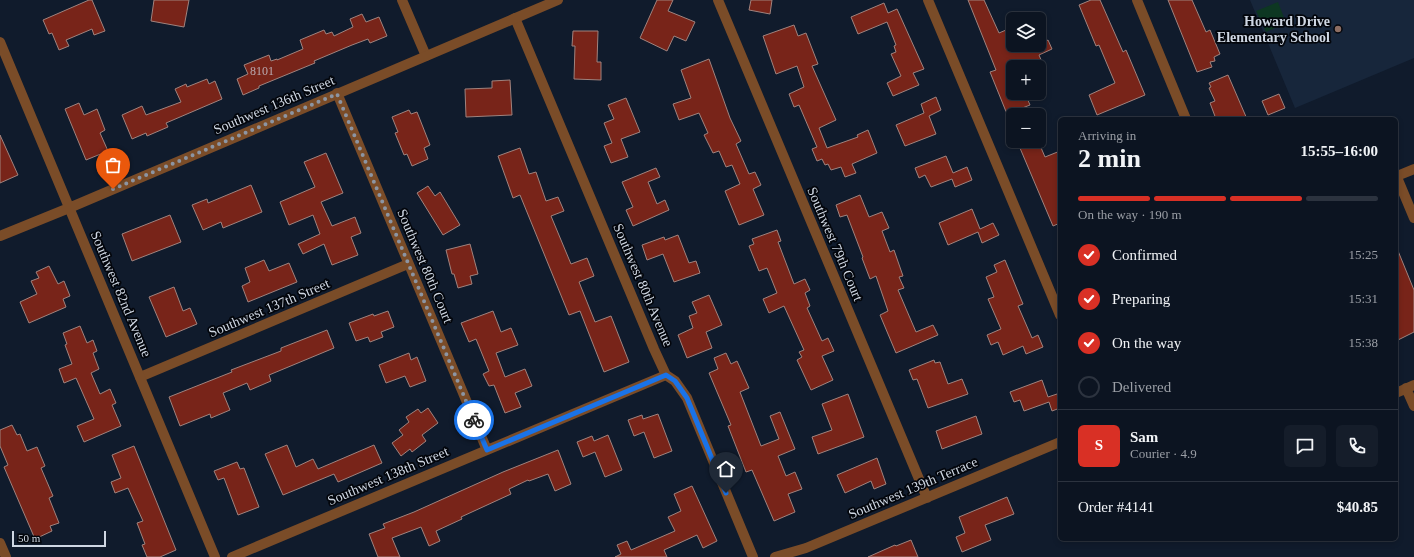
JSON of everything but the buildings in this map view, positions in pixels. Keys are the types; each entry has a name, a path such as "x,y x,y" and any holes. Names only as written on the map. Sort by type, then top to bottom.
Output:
{"street":[{"path":"402,0 426,56"},
{"name":"Southwest 136th Street","path":"0,236 558,0"},
{"name":"Southwest 79th Court","path":"718,0 927,498"},
{"path":"928,0 1058,310"},
{"path":"1137,0 1185,117"},
{"name":"Southwest 80th Avenue","path":"515,18 666,375 675,381 687,398 753,557"},
{"name":"Southwest 82nd Avenue","path":"0,42 216,557"},
{"name":"Southwest 80th Court","path":"337,94 487,450"},
{"path":"1398,175 1414,169"},
{"path":"1398,181 1414,218"},
{"name":"Southwest 137th Street","path":"140,377 408,264"},
{"name":"Southwest 138th Street","path":"232,557 666,375"},
{"path":"1398,392 1410,387 1414,406"},
{"name":"Southwest 139th Terrace","path":"775,557 806,548 1058,443"},
{"path":"0,543 6,557"}],"shaded area":[{"name":"Howard Drive Elementary School","path":"1250,0 1414,0 1414,58 1295,108"}],"green space":[{"path":"1278,2 1286,23 1266,32 1256,11"}],"way so far":[{"path":"113,189 337,94 474,420"}],"place":[{"name":"Howard Drive Elementary School","path":"1338,29"}],"route":[{"path":"474,420 487,450 666,375 675,381 687,398 726,493"}]}
